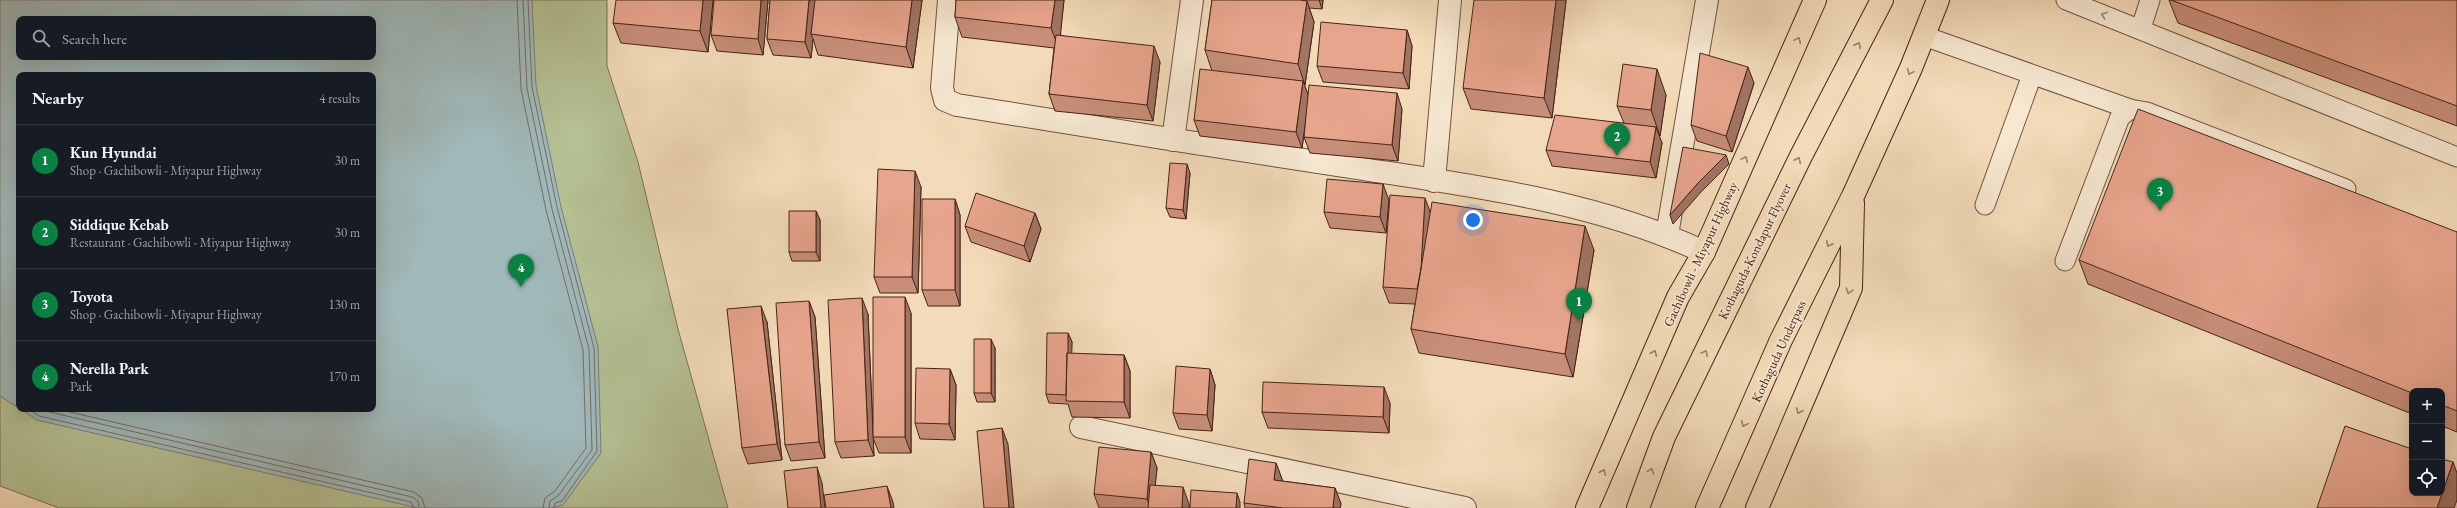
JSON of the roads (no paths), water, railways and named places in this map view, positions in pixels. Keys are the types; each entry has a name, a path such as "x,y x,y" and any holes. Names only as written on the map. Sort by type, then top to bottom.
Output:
{"main road":[{"name":"Gachibowli - Miyapur Highway","path":"1587,508 1678,297 1704,252 1815,0"},
{"name":"Kothaguda-Kondapur Flyover","path":"1638,508 1664,436 1801,156 1882,0"},
{"path":"1757,508 1851,288 1853,196 1924,36 1938,0"},
{"name":"Kothaguda Underpass","path":"1707,508 1781,340 1853,196"}],"street":[{"path":"949,0 942,88 945,100 957,105 1434,180 1568,204 1667,235 1704,252"},
{"path":"1173,140 1192,0"},
{"path":"1434,180 1450,0"},
{"path":"1667,235 1707,0"},
{"path":"1081,427 1407,502 1465,508"}],"lane":[{"path":"2066,0 2141,28 2457,157"},
{"path":"2141,28 2150,0"},
{"path":"1924,36 2032,76 2130,109 2147,112 2361,195"},
{"path":"1985,205 2032,76"},
{"path":"2065,261 2120,117 2130,109"}],"water":[{"path":"0,0 532,0 536,86 561,207 598,347 601,453 563,505 550,508 418,508 37,420 25,412 376,412 376,72 16,72 16,406 0,396"}],"place":[{"name":"Siddique Kebab","path":"1617,156"},
{"name":"Toyota","path":"2160,211"},
{"name":"Nerella Park","path":"521,287"},
{"name":"Kun Hyundai","path":"1579,321"}]}
